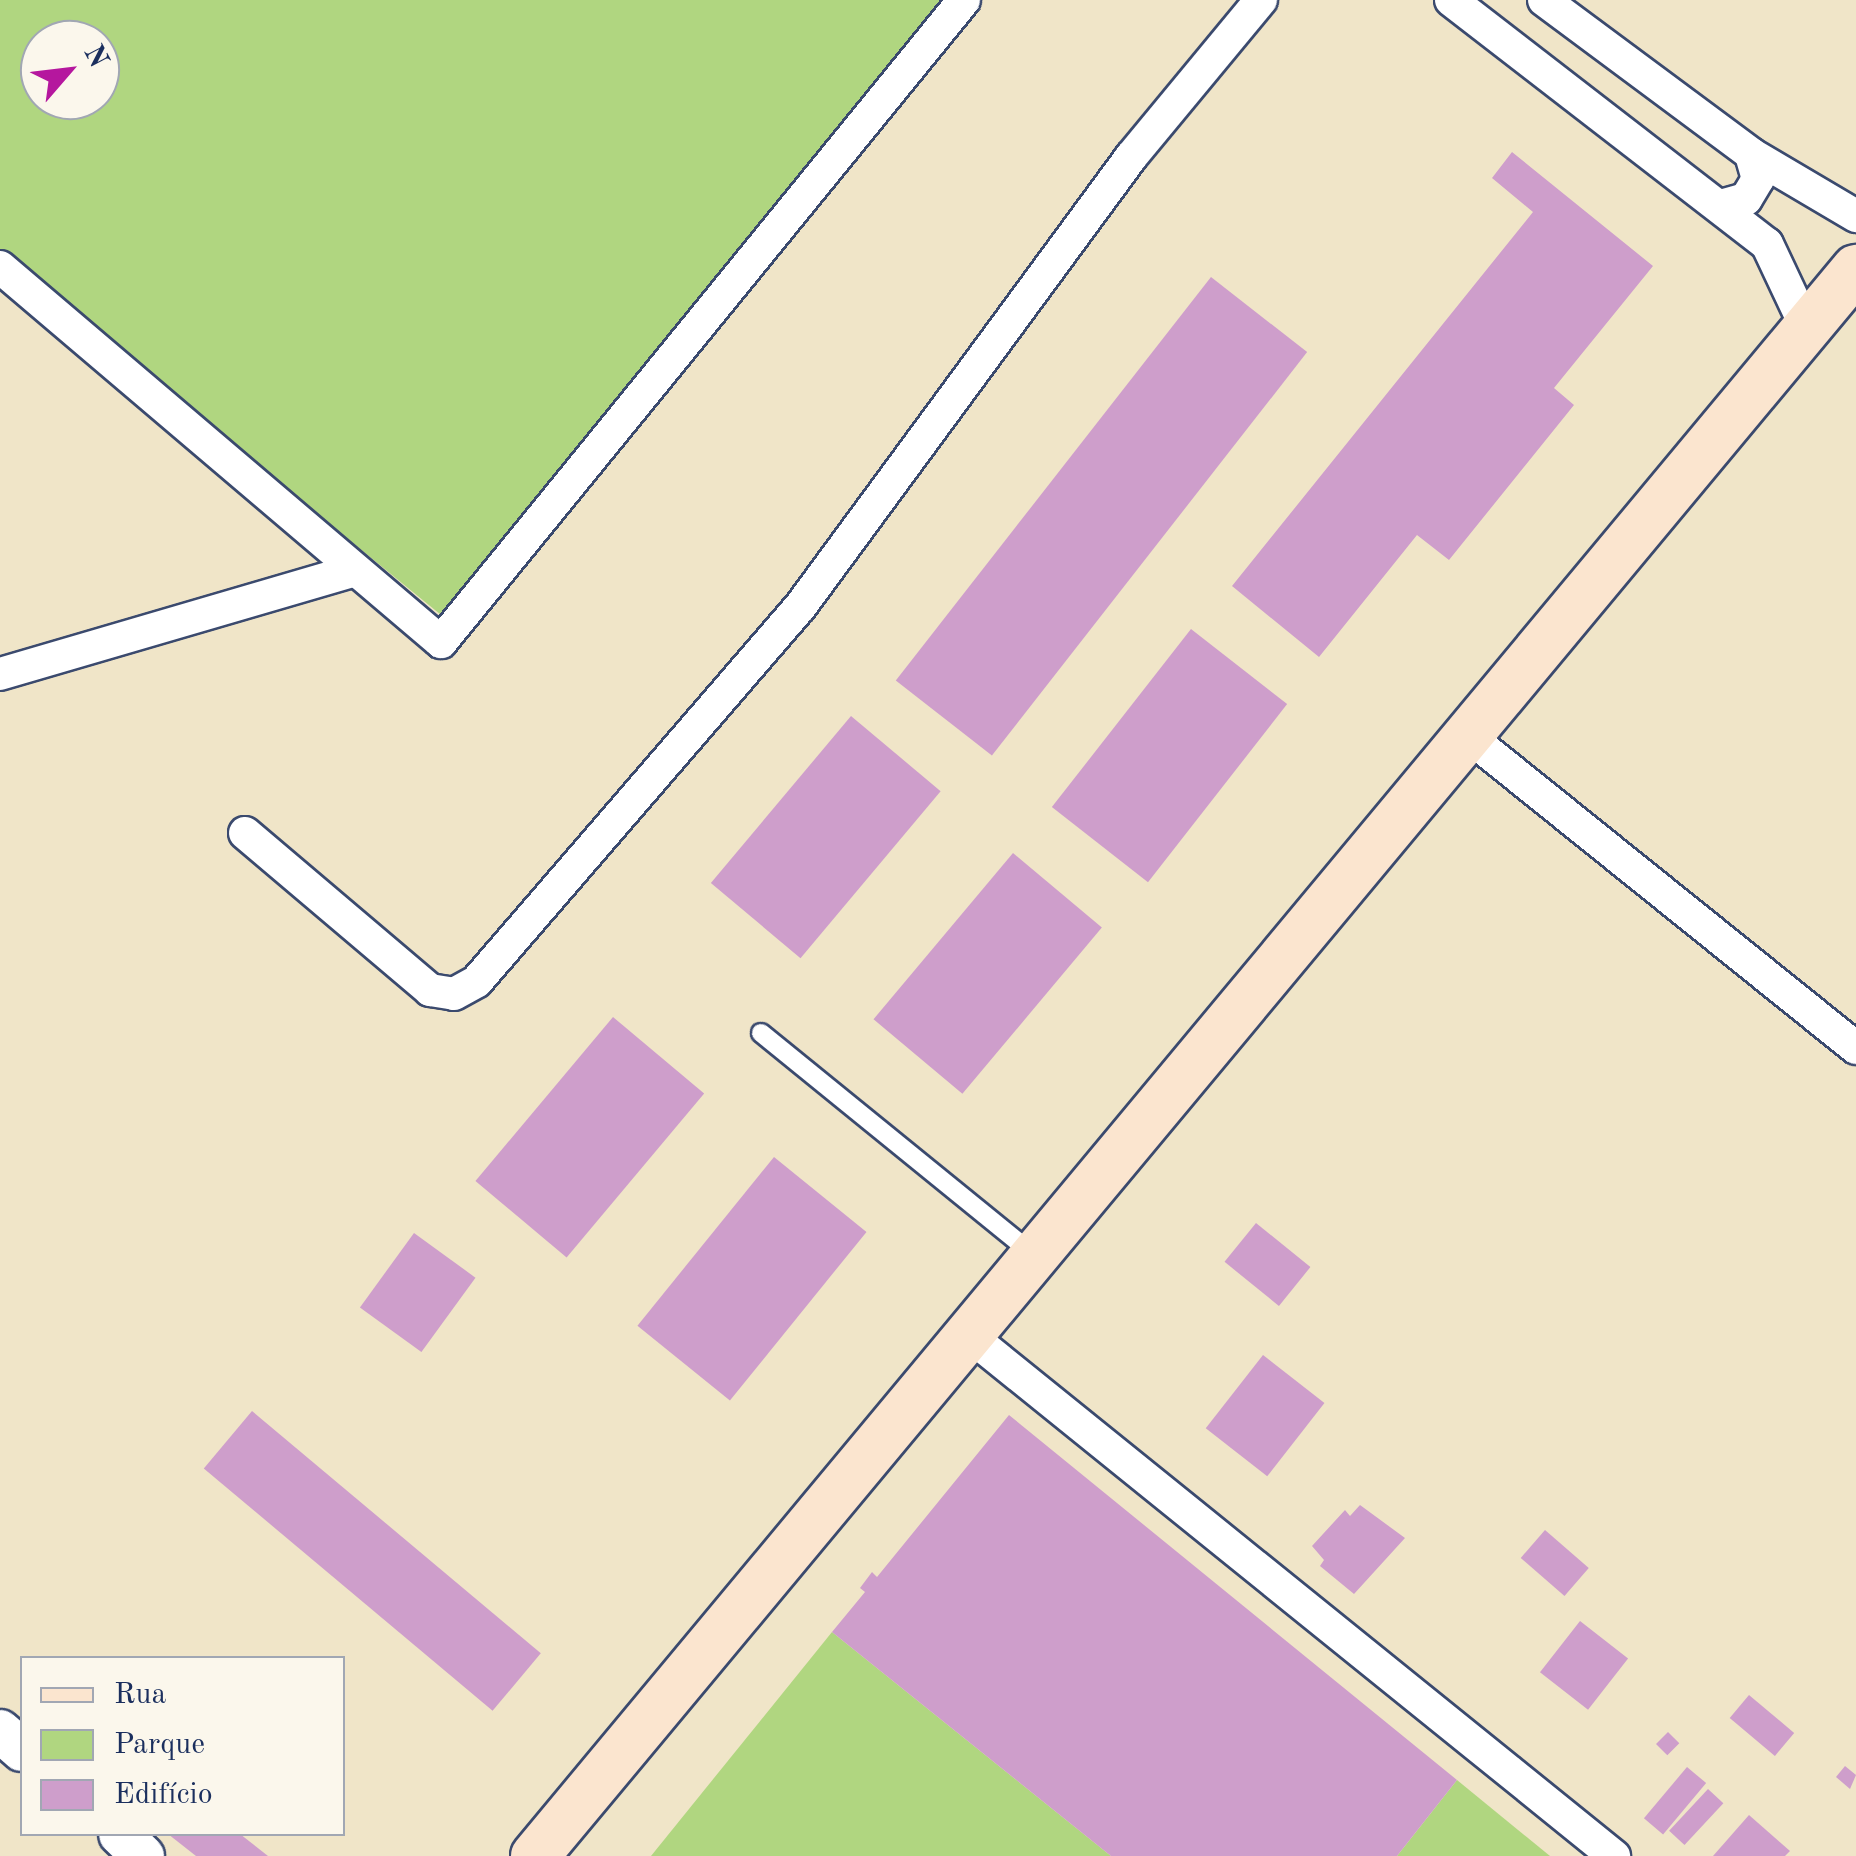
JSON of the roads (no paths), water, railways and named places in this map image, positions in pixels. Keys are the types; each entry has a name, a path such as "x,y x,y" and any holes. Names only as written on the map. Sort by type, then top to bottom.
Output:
{"main road":[{"path":"535,1856 1856,268"}],"street":[{"path":"0,267 440,642 964,0"},
{"path":"245,833 430,990 454,994 477,981 800,607 1131,158 1261,0"},
{"path":"1451,0 1768,244 1806,327"},
{"path":"1544,0 1751,154 1856,216"},
{"path":"1721,206 1746,199 1758,180 1751,154"},
{"path":"0,674 356,570"},
{"path":"1468,736 1856,1048"},
{"path":"970,1336 1614,1856"},
{"path":"0,1731 20,1748"},
{"path":"122,1836 143,1856"}],"lane":[{"path":"761,1033 1037,1257"}]}
